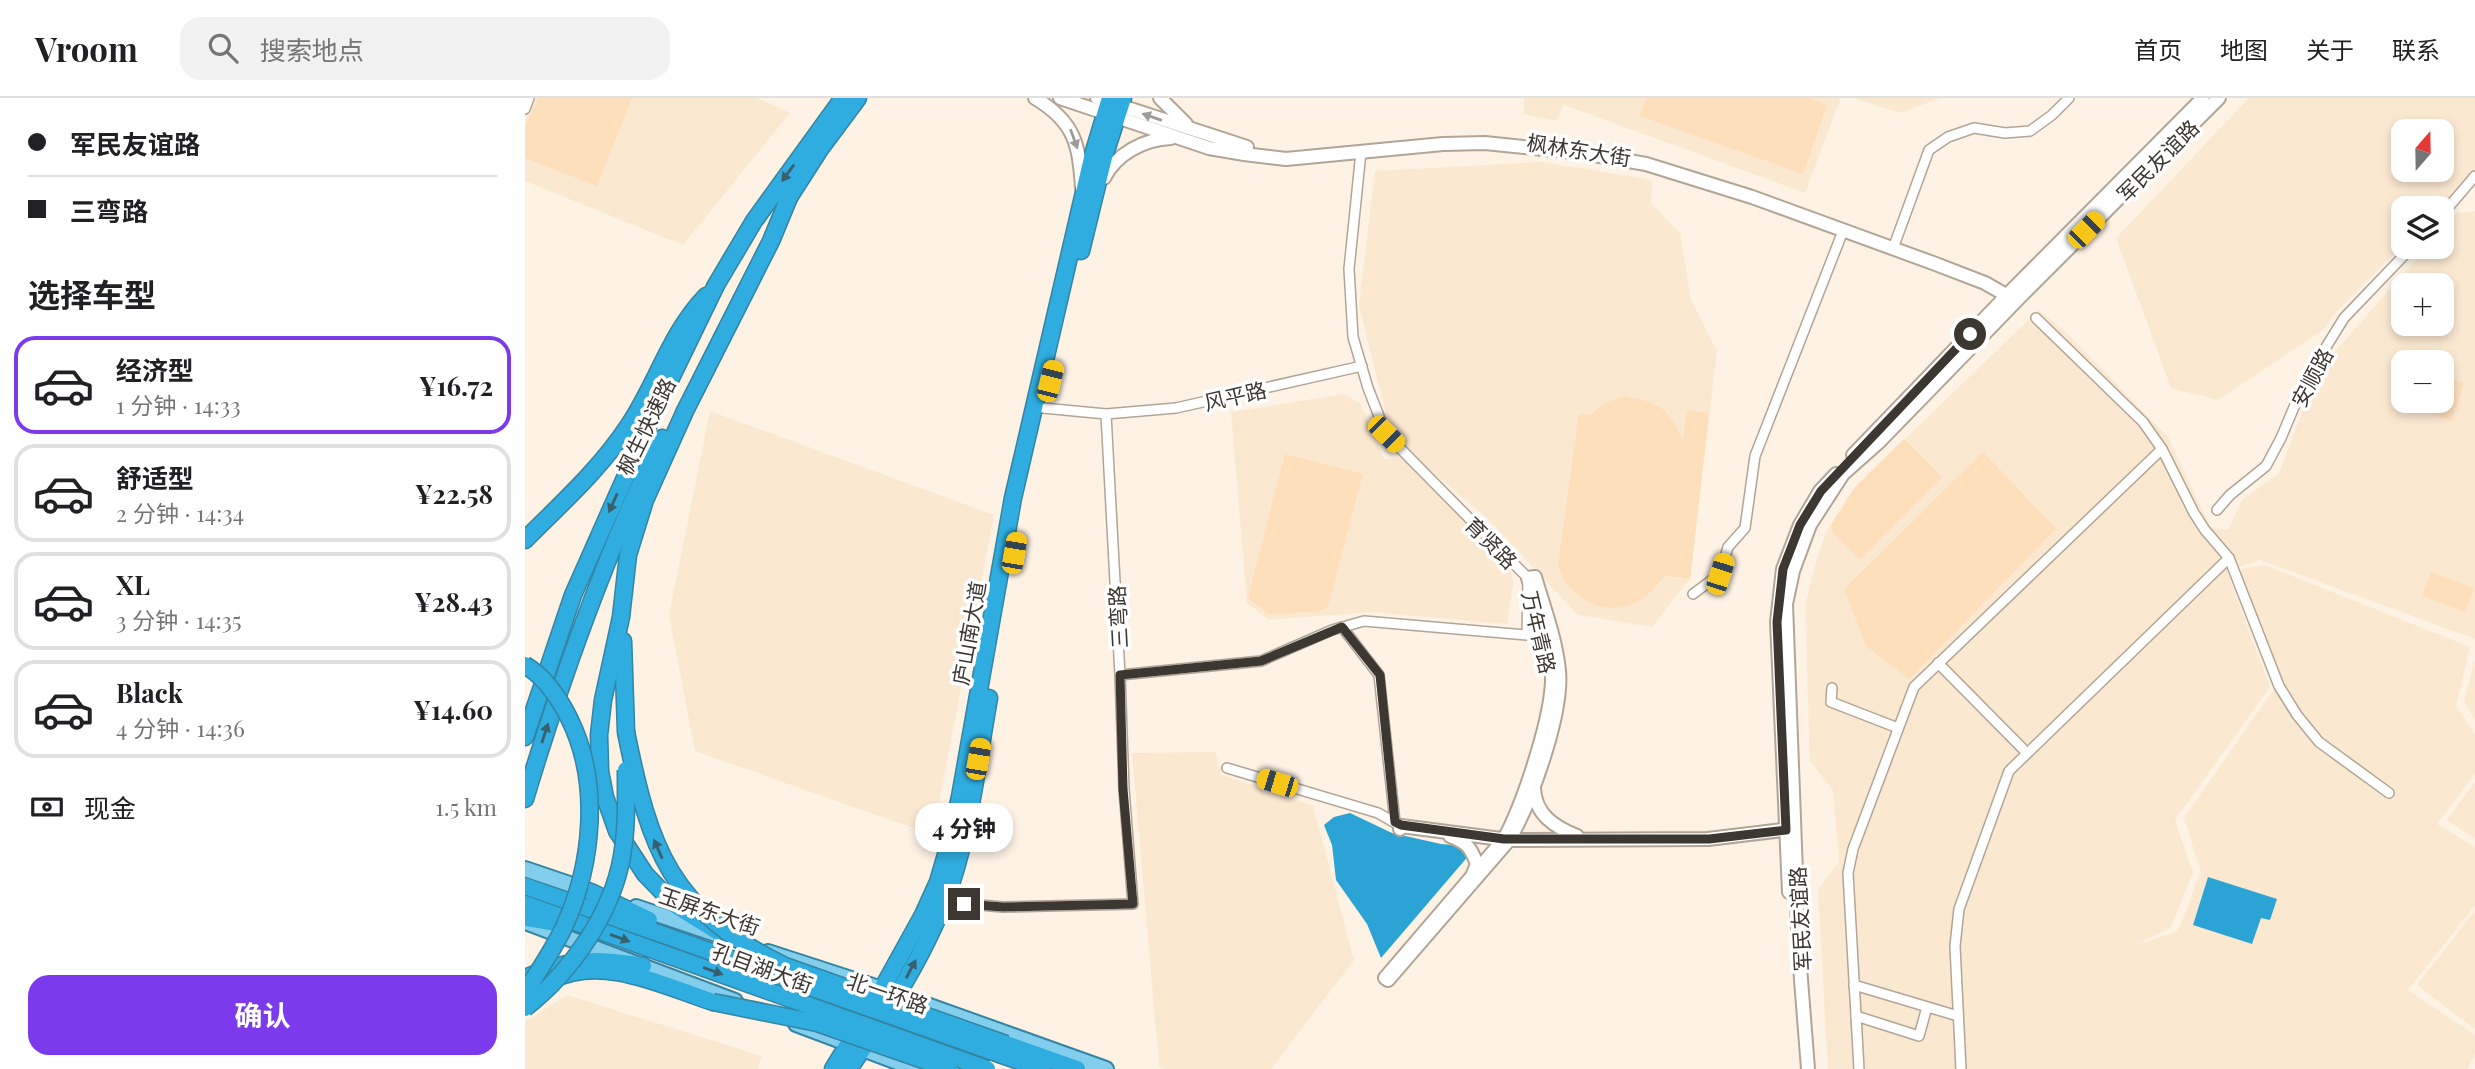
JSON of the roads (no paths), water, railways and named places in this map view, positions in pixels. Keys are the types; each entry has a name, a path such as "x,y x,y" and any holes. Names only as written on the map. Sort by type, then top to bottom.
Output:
{"highway":[{"name":"枫生快速路","path":"525,737 573,595 652,417 716,285 754,221 843,98"},
{"name":"枫生快速路","path":"525,799 546,729 591,603 640,482 731,296 790,195 858,98"},
{"name":"庐山南大道","path":"890,992 938,882 949,848 1013,498 1112,105"},
{"path":"730,939 674,905 645,874 617,831 605,797 600,771 599,735 603,700 621,617 628,555 645,500 691,400 771,241 790,195"},
{"name":"庐山南大道","path":"849,1069 856,1047 944,902 960,852 971,803 1027,475 1088,197"},
{"path":"525,540 581,486 609,452 630,423 690,312 716,285"},
{"path":"525,1008 547,991 596,924 612,890 622,858 627,821 621,617"},
{"path":"525,665 551,688 575,731 584,760 589,828 582,871 565,925 525,993"},
{"path":"626,732 649,830 666,867 693,903 724,931 761,955 785,966 1004,1049 1076,1069"},
{"name":"孔目湖大街","path":"525,886 591,900 720,955"},
{"name":"孔目湖大街","path":"525,904 987,1069"},
{"path":"525,920 592,928"},
{"name":"北一环路","path":"720,955 1004,1049 1042,1069"},
{"path":"525,978 555,965 586,960 615,961 643,967"},
{"path":"525,993 562,975 593,970 626,974 713,1002 817,1023 949,1069"},
{"name":"庐山南大道","path":"833,1069 856,1047"}],"main road":[{"name":"玉屏东大街","path":"525,869 591,900 730,939 890,992 1106,1069"},
{"path":"525,920 916,1069"}],"street":[{"path":"525,108 529,98"},
{"path":"1035,98 1061,117 1072,131 1078,146 1088,197"},
{"path":"1060,98 1112,105"},
{"path":"1160,98 1174,115 1195,131"},
{"path":"1895,243 1929,150 1948,137 1974,128 2005,133 2030,131 2069,98"},
{"name":"军民友谊路","path":"2014,295 2203,98"},
{"name":"军民友谊路","path":"1808,1069 1777,622 1783,569 1800,525 1821,491 1840,468 2014,295 2219,98"},
{"name":"枫林东大街","path":"1112,105 1240,146 1285,153 1441,138 1485,137 1586,146 1649,160 1895,243 1990,278 2014,295"},
{"name":"枫林东大街","path":"1112,105 1177,137 1209,148 1286,159 1443,144 1485,143 1583,153 1646,164 1752,197 2014,295"},
{"path":"1088,197 1110,166 1129,151 1148,141 1177,137"},
{"name":"育贤路","path":"1120,675 1261,661 1342,627 1364,621 1527,635 1528,578 1386,434 1362,366 1353,337 1349,269 1361,152"},
{"path":"2454,201 2475,176"},
{"path":"1693,594 1720,574 1728,547 1745,528 1755,456 1843,231"},
{"name":"安顺路","path":"2217,510 2230,495 2266,466 2305,381 2344,318 2401,259"},
{"path":"2036,318 2143,422 2162,449 2194,513 2229,558 2279,686 2297,715 2319,741 2389,793"},
{"name":"风平路","path":"1106,414 1176,408 1362,366"},
{"path":"1043,408 1106,414"},
{"name":"三弯路","path":"944,902 1003,907 1133,904 1123,789 1120,675 1106,414"},
{"path":"1859,1069 1848,873 1853,849 1913,687 2162,449"},
{"path":"1961,1069 1955,946 1959,909 2009,771 2229,558"},
{"name":"万年青路","path":"1534,783 1522,819 1505,841 1388,980 1385,978 1505,841 1515,817 1548,711 1552,673 1545,636 1528,578 1535,577 1552,634 1559,674 1555,713 1534,783"},
{"path":"1342,627 1380,675 1400,829 1505,841 1709,844 1790,832"},
{"path":"1938,663 2027,753"},
{"path":"1832,688 1831,702 1898,728"},
{"path":"1227,768 1378,813 1398,824 1505,841 1709,839 1790,832"},
{"path":"1534,783 1534,798 1546,818 1556,827 1584,839"},
{"name":"军民友谊路","path":"1790,832 1792,958 1801,1069"},
{"path":"1449,836 1466,843 1473,855 1477,864 1472,877"},
{"path":"1854,985 1958,1016"},
{"path":"1856,1016 1919,1036 1927,1007"}],"water":[{"path":"1350,813 1392,833 1441,844 1476,847 1381,958 1367,924 1336,880 1332,845 1324,825 1334,817"},
{"path":"2208,877 2277,899 2270,920 2261,918 2252,944 2193,925"}]}
